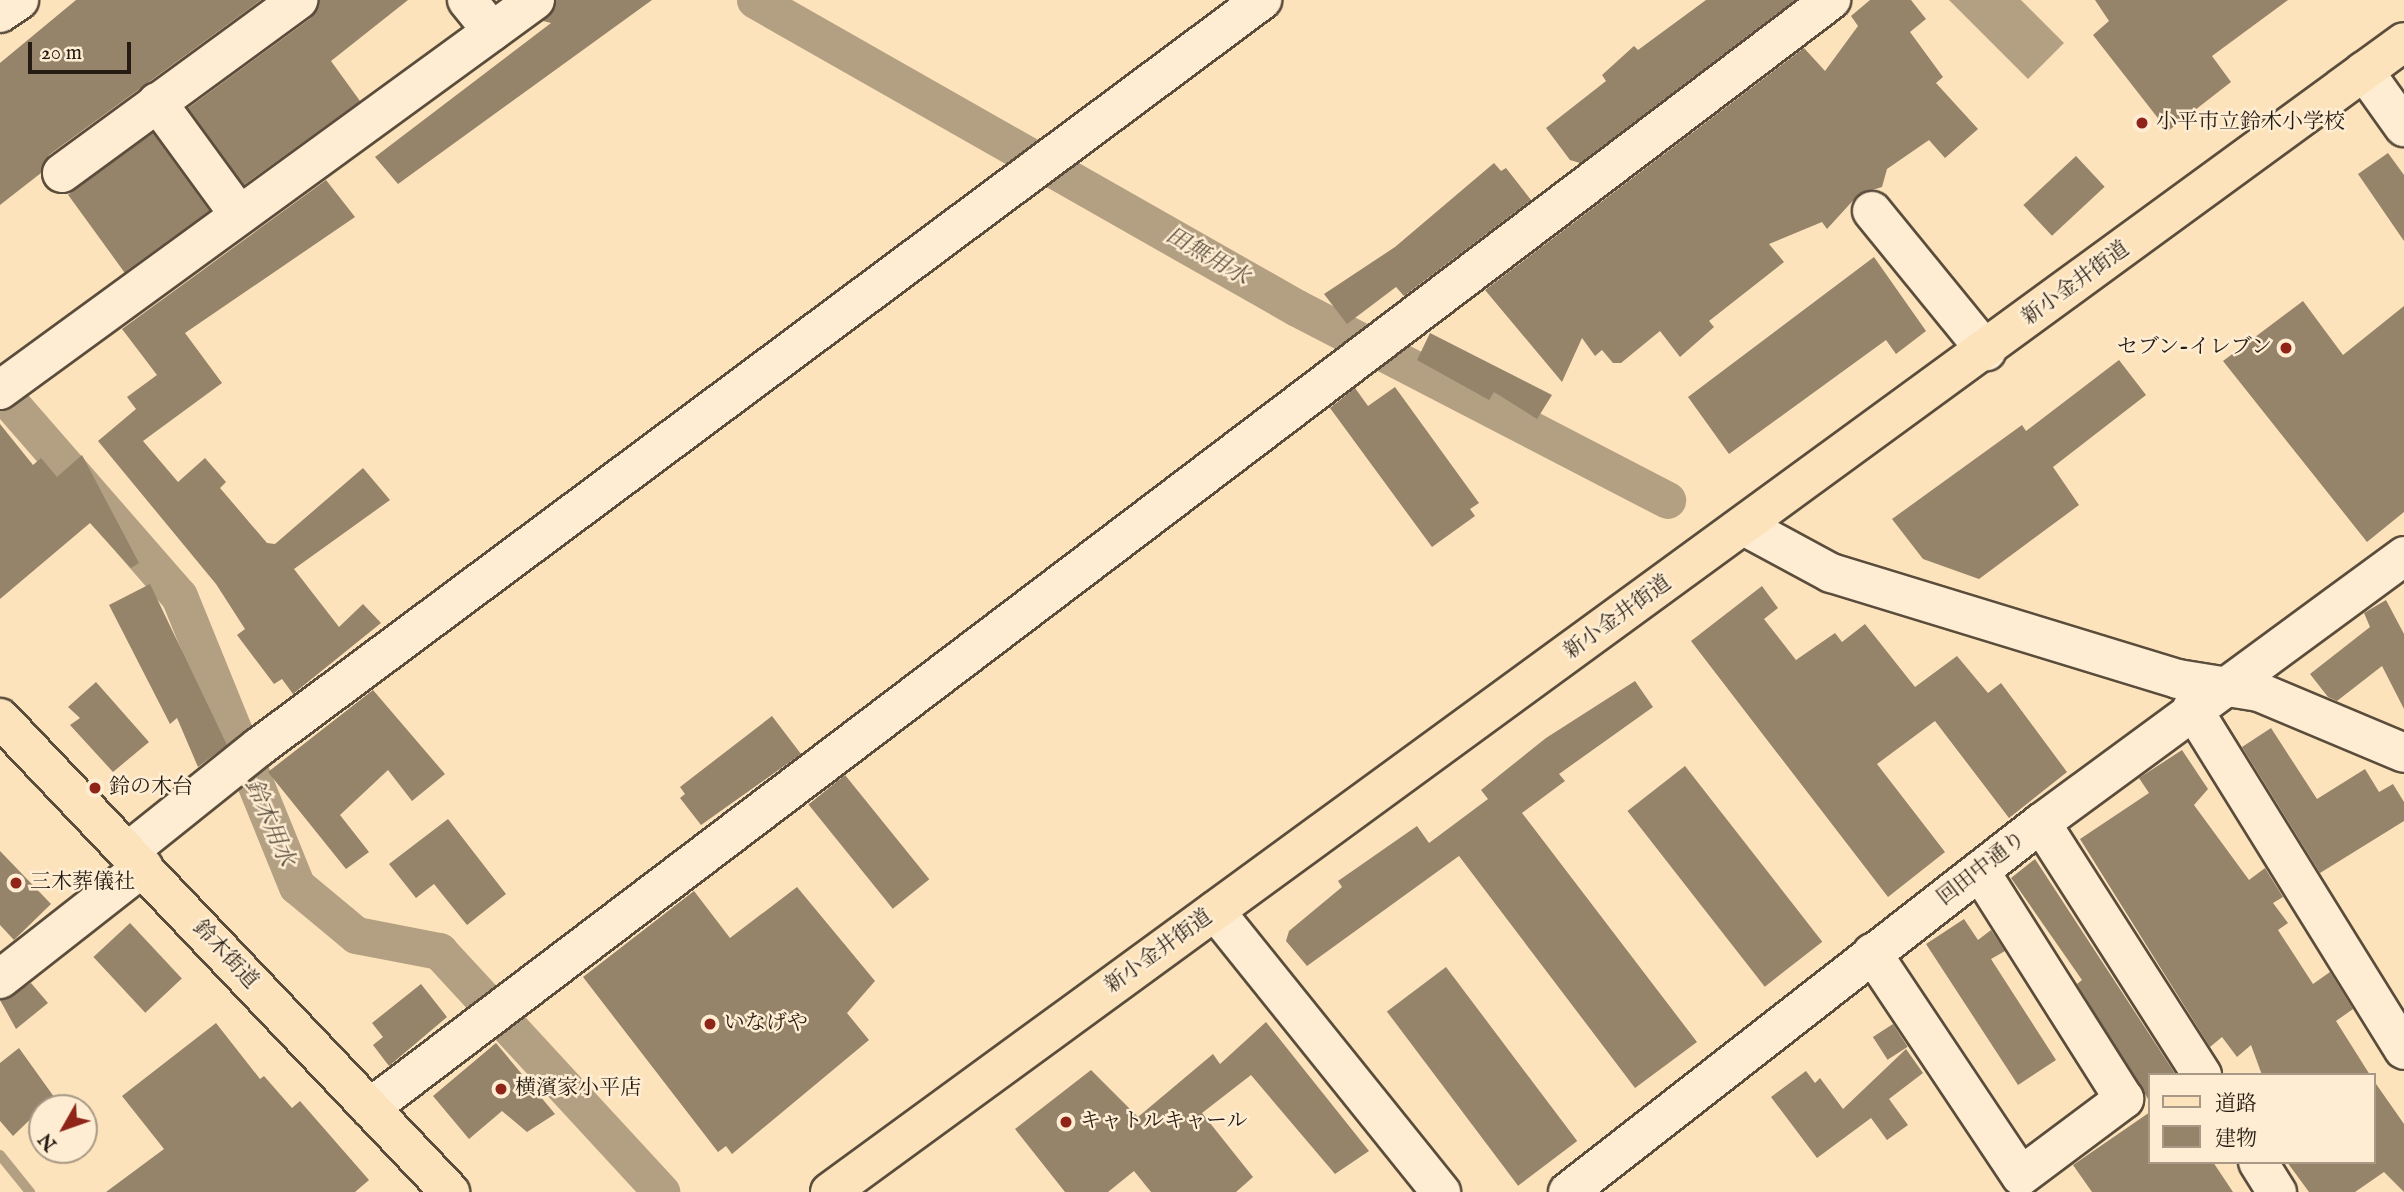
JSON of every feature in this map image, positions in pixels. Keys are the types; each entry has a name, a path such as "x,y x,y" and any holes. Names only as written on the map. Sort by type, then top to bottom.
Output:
{"main road":[{"name":"新小金井街道","path":"830,1192 1986,351 2404,42"},
{"name":"鈴木街道","path":"0,718 450,1192"}],"street":[{"path":"0,13 19,0"},
{"path":"62,173 298,0"},
{"path":"467,0 492,31"},
{"path":"4,387 237,213 535,0"},
{"path":"0,979 246,757 1262,0"},
{"path":"370,1108 1364,349 1446,295 1831,0"},
{"path":"2364,71 2404,127"},
{"path":"158,102 237,213"},
{"path":"1872,211 1986,351"},
{"path":"1744,526 1831,573 2178,679 2229,685 2404,753"},
{"name":"回田中通り","path":"1568,1192 2041,822 2192,708 2229,685 2404,556"},
{"path":"2192,708 2404,1050"},
{"path":"2041,822 2201,1073"},
{"path":"1872,953 2021,1176 2124,1098 1979,871"},
{"path":"1214,911 1441,1192"},
{"path":"2259,1164 2277,1192"}],"shaded area":[{"path":"1949,0 2021,0 2064,43 2028,79"}],"building":[{"path":"76,0 261,0 49,155 41,173 0,205 0,63"},
{"path":"319,0 408,0 331,61 360,101 244,185 188,108 311,18"},
{"path":"556,0 652,0 398,184 375,157 551,23 543,21"},
{"path":"1706,0 1795,0 1580,163 1570,160 1546,128 1606,81 1602,75 1634,46 1638,50"},
{"path":"1870,0 1911,0 1926,19 1910,32 1943,77 1936,83 1978,129 1945,158 1929,140 1887,169 1882,187 1859,194 1827,229 1822,222 1769,244 1784,262 1709,321 1714,327 1680,357 1660,331 1621,363 1613,363 1602,350 1595,356 1582,338 1562,382 1485,290 1804,48 1825,71 1858,26 1851,16"},
{"path":"2095,0 2288,0 2212,56 2231,82 2168,131 2093,35 2109,21"},
{"path":"153,133 209,211 124,272 68,195"},
{"path":"2388,153 2404,175 2404,241 2358,174"},
{"path":"2076,156 2105,187 2052,236 2023,205"},
{"path":"1494,163 1501,171 1506,168 1531,200 1404,296 1396,287 1347,324 1324,294 1395,247"},
{"path":"326,180 355,217 185,333 222,383 143,441 178,482 205,458 226,482 220,488 267,543 275,544 363,468 390,500 294,569 339,627 363,604 381,623 293,694 282,679 274,684 237,635 245,629 216,584 98,441 136,409 127,397 157,375 122,329"},
{"path":"1874,257 1926,331 1896,354 1886,340 1729,454 1688,397"},
{"path":"2303,301 2343,355 2404,306 2404,512 2367,542 2223,361"},
{"path":"1430,333 1552,395 1537,419 1494,392 1489,400 1417,360"},
{"path":"2119,360 2146,395 2053,467 2079,505 1979,579 1923,559 1892,519 2022,425 2026,431"},
{"path":"1395,387 1479,503 1470,509 1475,516 1432,547 1330,408 1355,388 1368,406"},
{"path":"0,424 33,465 41,458 57,477 82,455 139,563 131,568 90,523 0,599"},
{"path":"150,584 227,745 198,767 177,718 170,724 109,605"},
{"path":"1762,586 1778,608 1764,619 1796,660 1835,633 1842,642 1865,624 1915,687 1957,656 1988,693 2001,683 2067,772 2009,818 1935,721 1877,764 1945,852 1888,897 1691,641"},
{"path":"2386,600 2404,634 2404,709 2382,666 2337,701 2328,697 2310,674 2370,627 2364,613"},
{"path":"1635,681 1653,707 1559,774 1565,781 1522,813 1697,1042 1635,1088 1459,856 1307,966 1286,941 1289,931 1342,887 1338,881 1417,826 1429,843 1488,799 1481,790 1546,738"},
{"path":"96,682 149,742 113,772 70,725 80,718 68,707"},
{"path":"373,690 445,774 412,801 388,770 340,815 369,852 346,869 268,772"},
{"path":"772,716 801,754 701,825 680,798 685,794 680,787"},
{"path":"2271,728 2317,799 2365,769 2379,792 2393,784 2404,802 2404,821 2320,873 2242,747"},
{"path":"2182,750 2208,789 2194,805 2249,880 2265,868 2283,897 2273,903 2288,923 2278,930 2313,984 2330,972 2353,1009 2336,1021 2369,1073 2261,1073 2251,1045 2237,1057 2222,1037 2210,1047 2080,839 2149,793 2139,778"},
{"path":"1685,766 1822,942 1765,987 1627,811"},
{"path":"845,775 929,879 893,909 808,805"},
{"path":"448,819 506,894 467,925 434,884 416,898 389,864"},
{"name":"三木葬儀社","path":"0,851 51,904 14,940 0,925"},
{"path":"2035,859 2175,1073 2148,1073 2148,1099 2077,984 2082,980 2011,878"},
{"path":"797,887 875,981 847,1013 869,1040 732,1154 726,1146 718,1152 583,977 694,891 730,938"},
{"path":"1964,919 1978,940 1991,930 2005,951 1991,959 2056,1060 2018,1085 1926,944"},
{"path":"130,923 182,979 145,1013 93,957"},
{"path":"1446,967 1577,1141 1518,1186 1387,1012"},
{"path":"31,983 48,1003 16,1029 0,1000"},
{"path":"421,984 447,1017 389,1066 373,1045 383,1037 372,1023"},
{"path":"1266,1022 1369,1151 1335,1174 1251,1075 1202,1113 1253,1177 1236,1192 1151,1192 1134,1171 1108,1192 1065,1192 1015,1129 1091,1070 1138,1117 1213,1054 1220,1064"},
{"path":"216,1023 260,1079 264,1076 292,1108 300,1101 369,1180 355,1192 106,1192 164,1149 122,1096"},
{"path":"1893,1024 1908,1047 1888,1060 1873,1037"},
{"path":"496,1043 555,1114 527,1132 502,1111 469,1139 433,1096"},
{"path":"19,1048 52,1094 28,1094 28,1122 13,1136 0,1121 0,1063"},
{"path":"1906,1049 1923,1073 1889,1099 1908,1125 1887,1140 1871,1118 1817,1158 1771,1097 1806,1071 1815,1083 1820,1078 1843,1109"},
{"path":"2376,1084 2404,1124 2404,1192 2384,1172 2355,1192 2309,1192 2288,1164 2376,1164"},
{"path":"2148,1113 2148,1164 2214,1164 2233,1192 2092,1192 2073,1165"}],"waterway":[{"name":"田無用水","path":"755,0 1297,308 1667,500"},
{"name":"鈴木用水","path":"0,391 179,596 297,886 356,935 439,951 661,1192"},
{"path":"0,1155 30,1192"}],"place":[{"name":"小平市立鈴木小学校","path":"2142,123"},
{"name":"セブン-イレブン","path":"2286,348"},
{"name":"鈴の木台","path":"95,788"},
{"name":"三木葬儀社","path":"16,883"},
{"name":"いなげや","path":"710,1024"},
{"name":"横濱家小平店","path":"501,1089"},
{"name":"キャトルキャール","path":"1066,1122"}]}
